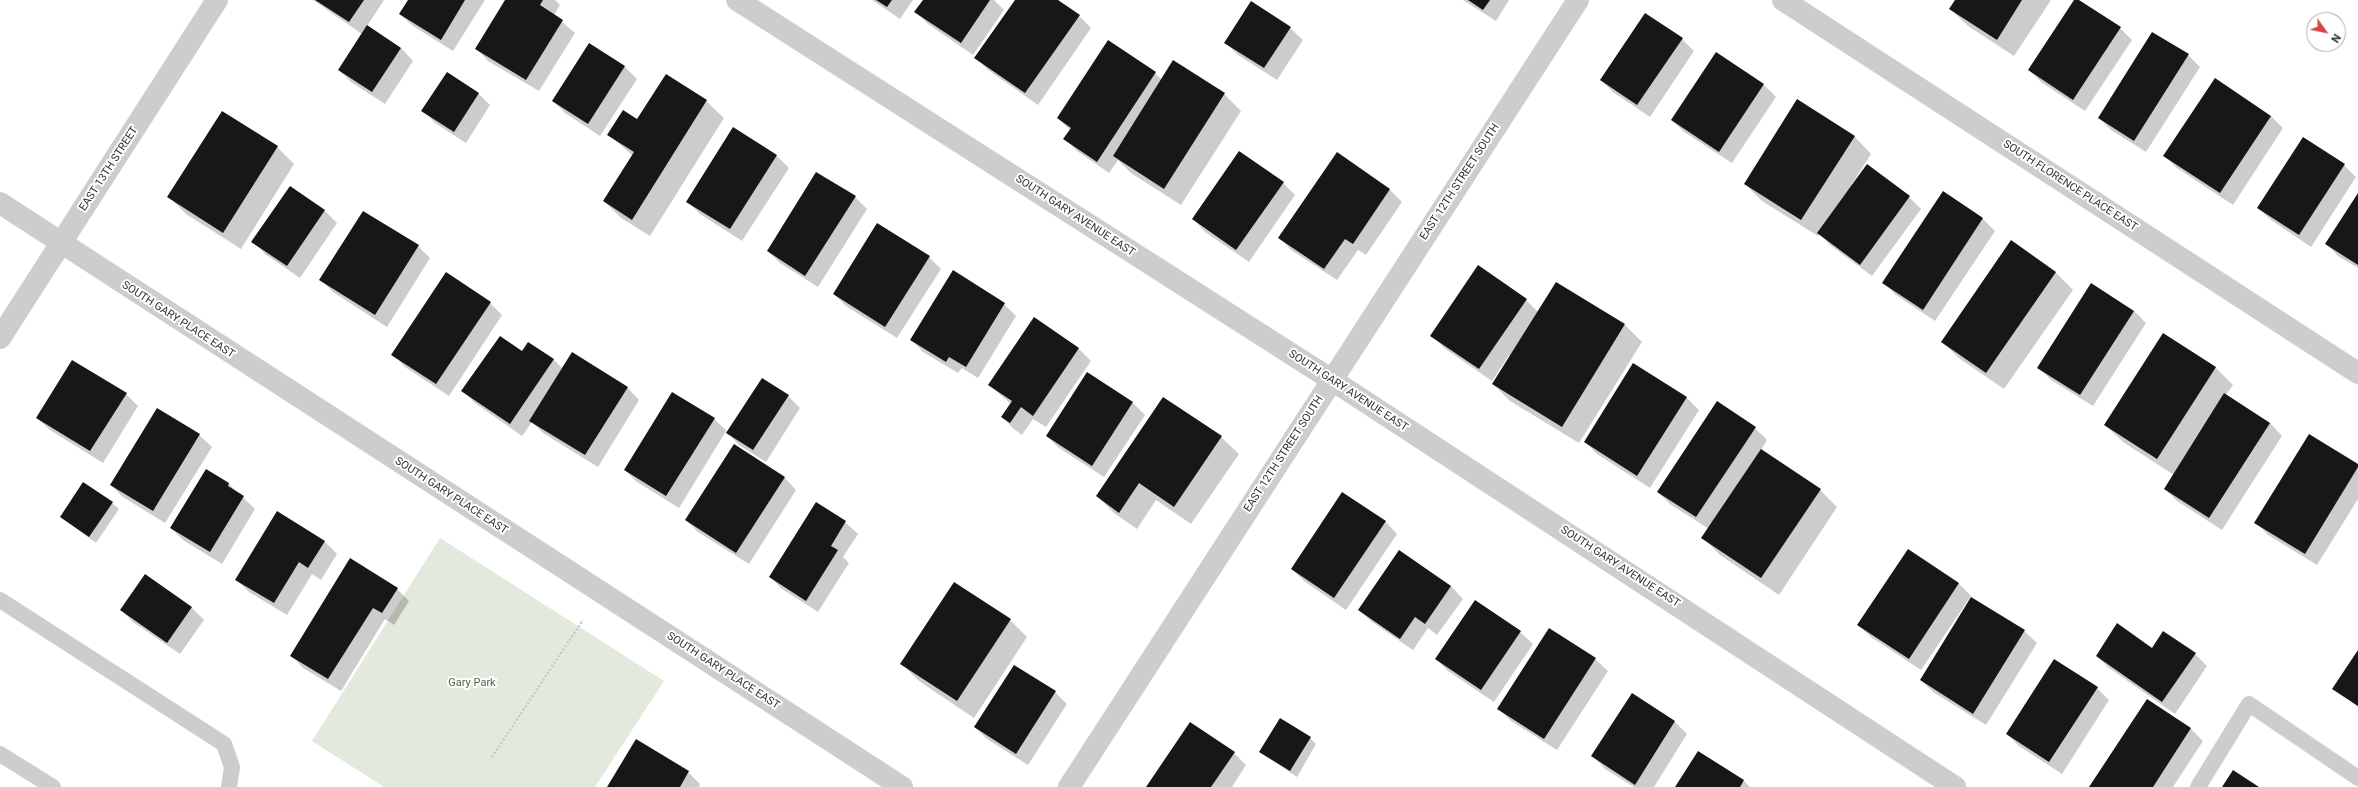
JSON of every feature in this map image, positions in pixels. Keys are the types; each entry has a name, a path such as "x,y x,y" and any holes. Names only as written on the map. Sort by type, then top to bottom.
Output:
{"street":[{"name":"EAST 13TH STREET","path":"0,338 217,0"},
{"name":"SOUTH GARY AVENUE EAST","path":"737,0 1332,380 1955,787"},
{"name":"EAST 12TH STREET SOUTH","path":"1069,787 1578,0"},
{"name":"SOUTH FLORENCE PLACE EAST","path":"1783,0 2358,373"},
{"name":"SOUTH GARY PLACE EAST","path":"0,204 902,787"}],"lane":[{"path":"0,600 224,744 232,767 229,787"},
{"path":"2198,787 2249,704 2358,778"},
{"path":"0,754 53,787"}],"path":[{"path":"492,757 583,620"}],"green space":[{"name":"Gary Park","path":"440,538 664,681 595,787 384,787 312,741"}],"building":[{"path":"315,0 364,0 349,22"},
{"path":"408,0 465,0 441,40 399,14"},
{"path":"505,0 543,0 540,5 563,20 526,80 475,49"},
{"path":"876,0 892,0 887,7"},
{"path":"923,0 990,0 961,43 914,12"},
{"path":"1015,0 1058,0 1080,15 1025,93 974,58"},
{"path":"1468,0 1490,0 1483,10"},
{"path":"1955,0 2022,0 1997,40 1949,9"},
{"path":"2074,0 2079,0 2121,27 2073,100 2028,70"},
{"path":"1251,1 1291,27 1264,68 1224,43"},
{"path":"1645,13 1683,38 1637,105 1600,80"},
{"path":"367,25 401,48 372,92 338,70"},
{"path":"2152,32 2189,54 2134,141 2098,118"},
{"path":"1108,40 1156,72 1097,162 1063,139 1071,128 1057,118"},
{"path":"589,43 625,66 588,124 552,101"},
{"path":"1716,52 1764,84 1719,152 1671,120"},
{"path":"1173,60 1225,93 1164,189 1113,156"},
{"path":"447,72 479,93 454,132 421,111"},
{"path":"666,74 707,100 632,220 603,201 634,152 607,135 623,110 637,119"},
{"path":"2215,78 2271,116 2220,193 2163,156"},
{"path":"1797,99 1855,136 1801,220 1744,184"},
{"path":"222,111 278,146 223,233 167,197"},
{"path":"733,127 777,155 730,229 686,202"},
{"path":"2303,137 2345,164 2299,235 2257,208"},
{"path":"1239,151 1284,182 1236,250 1192,219"},
{"path":"1337,152 1390,189 1353,244 1345,239 1324,269 1278,238"},
{"path":"1867,164 1910,196 1860,265 1817,233"},
{"path":"816,172 856,196 805,276 767,251"},
{"path":"290,186 325,210 287,266 251,242"},
{"path":"1943,191 1983,218 1923,310 1882,283"},
{"path":"2358,193 2358,265 2325,244"},
{"path":"363,211 419,245 375,315 319,280"},
{"path":"877,223 930,256 885,327 833,294"},
{"path":"2011,240 2056,272 1986,373 1941,342"},
{"path":"1478,265 1527,299 1479,369 1430,336"},
{"path":"953,270 1005,303 966,367 949,357 946,362 910,340"},
{"path":"446,272 491,302 436,384 391,355"},
{"path":"1556,282 1625,324 1562,427 1492,384"},
{"path":"2091,283 2134,311 2080,395 2037,368"},
{"path":"1034,317 1079,348 1033,416 1021,407 1010,423 1001,417 1012,401 988,385"},
{"path":"2163,333 2216,367 2157,459 2104,425"},
{"path":"500,336 522,351 528,342 554,359 510,424 461,391"},
{"path":"572,352 628,387 585,455 529,421"},
{"path":"72,360 127,393 90,451 36,418"},
{"path":"1633,363 1687,397 1637,476 1584,442"},
{"path":"1087,372 1133,402 1092,466 1046,436"},
{"path":"762,378 789,395 753,450 726,433"},
{"path":"672,392 715,418 666,496 624,470"},
{"path":"2224,393 2270,423 2209,518 2164,489"},
{"path":"1163,397 1222,436 1174,507 1139,483 1119,513 1096,496"},
{"path":"1717,401 1756,427 1696,517 1657,492"},
{"path":"157,408 200,434 153,511 110,485"},
{"path":"2309,434 2358,464 2358,467 2305,554 2254,523"},
{"path":"734,444 785,477 736,553 685,520"},
{"path":"1761,449 1821,489 1761,578 1701,538"},
{"path":"206,469 229,483 228,486 244,496 210,552 170,528"},
{"path":"83,482 113,502 89,537 60,517"},
{"path":"1342,492 1386,521 1334,598 1291,569"},
{"path":"816,502 846,521 831,546 838,550 806,601 769,577"},
{"path":"277,511 325,541 308,568 299,562 274,603 235,580"},
{"path":"1908,549 1959,583 1909,659 1857,625"},
{"path":"1399,550 1451,586 1425,624 1415,617 1400,639 1358,610"},
{"path":"350,558 398,588 382,613 373,608 328,679 290,656"},
{"path":"145,574 192,607 167,643 120,610"},
{"path":"954,582 1011,619 957,701 900,664"},
{"path":"1971,597 2025,630 1973,714 1920,680"},
{"path":"1475,600 1521,631 1481,690 1435,659"},
{"path":"2117,623 2152,648 2163,631 2196,653 2162,702 2096,656"},
{"path":"1549,628 1596,658 1544,739 1497,709"},
{"path":"2358,650 2358,706 2332,689"},
{"path":"2054,659 2098,687 2049,762 2006,734"},
{"path":"1014,665 1056,691 1016,754 974,727"},
{"path":"1632,693 1675,721 1635,785 1591,756"},
{"path":"2147,699 2191,728 2153,787 2089,787"},
{"path":"1280,718 1311,737 1290,771 1259,752"},
{"path":"1190,722 1235,752 1211,787 1146,787"},
{"path":"636,739 689,771 680,787 607,787"},
{"path":"1698,751 1744,780 1740,787 1675,787"},
{"path":"2233,770 2259,787 2222,787"}]}
